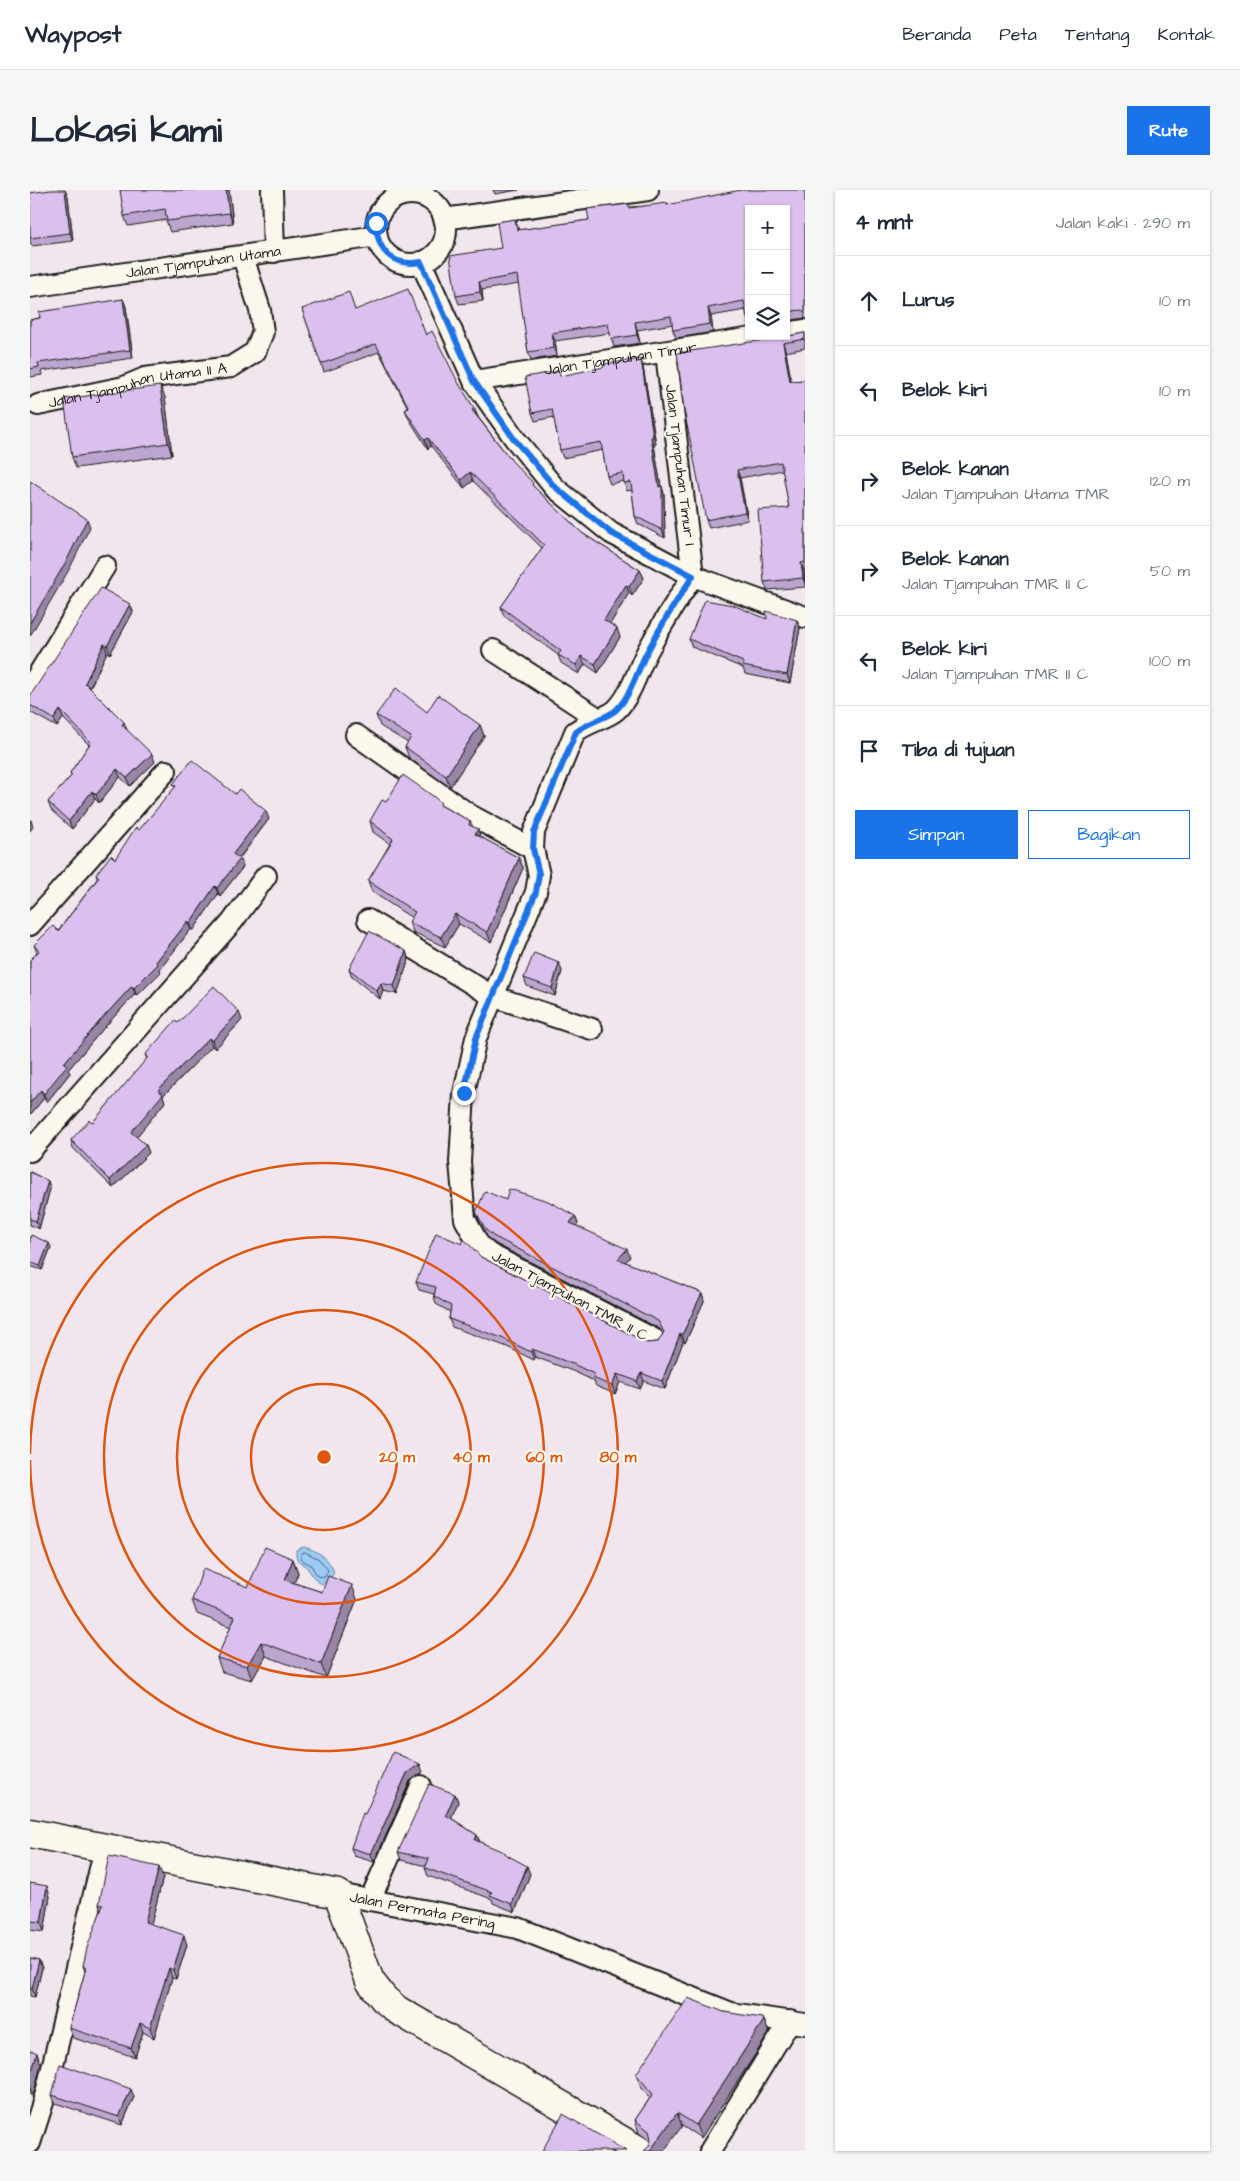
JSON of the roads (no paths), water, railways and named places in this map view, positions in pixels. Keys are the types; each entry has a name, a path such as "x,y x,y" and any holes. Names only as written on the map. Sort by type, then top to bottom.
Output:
{"street":[{"path":"272,190 274,252"},
{"path":"444,219 648,190"},
{"path":"403,192 416,194 428,199 439,208 444,219 446,233 442,246 433,256 421,262 410,264 399,262 389,256 381,247 377,236 376,223 382,210 391,200 403,192"},
{"name":"Jalan Tjampuhan Utama","path":"30,287 176,264 243,257 377,236"},
{"name":"Jalan Tjampuhan Utama II A","path":"38,406 124,387 145,378 231,367 255,352 263,332 260,310 243,257"},
{"path":"421,262 474,381 514,439 554,486 611,533 693,576 805,617"},
{"path":"790,332 805,330"},
{"name":"Jalan Tjampuhan Timur","path":"474,381 745,339"},
{"name":"Jalan Tjampuhan Timur I","path":"666,353 693,576"},
{"path":"30,688 105,566"},
{"name":"Jalan Tjampuhan TMR II C","path":"655,1340 489,1254 479,1245 465,1219 460,1162 464,1093 476,1038 536,892 539,874 533,849 534,832 576,732 586,723 615,711 630,692 646,654 674,603 693,576"},
{"path":"493,650 599,718"},
{"path":"356,735 470,815 533,849"},
{"path":"30,924 166,771"},
{"path":"30,1151 33,1150 232,922 266,876"},
{"path":"368,920 492,996 592,1029"},
{"path":"370,1900 420,1786"},
{"name":"Jalan Permata Pering","path":"30,1833 518,1928 731,2013 797,2022"},
{"path":"30,2142 46,2092 105,1848"},
{"path":"338,1894 370,1981 390,2004 640,2151"},
{"path":"710,2151 797,2022"}],"water":[{"path":"304,1547 319,1553 330,1563 334,1573 328,1581 322,1584 319,1582 298,1560 296,1550"}]}
